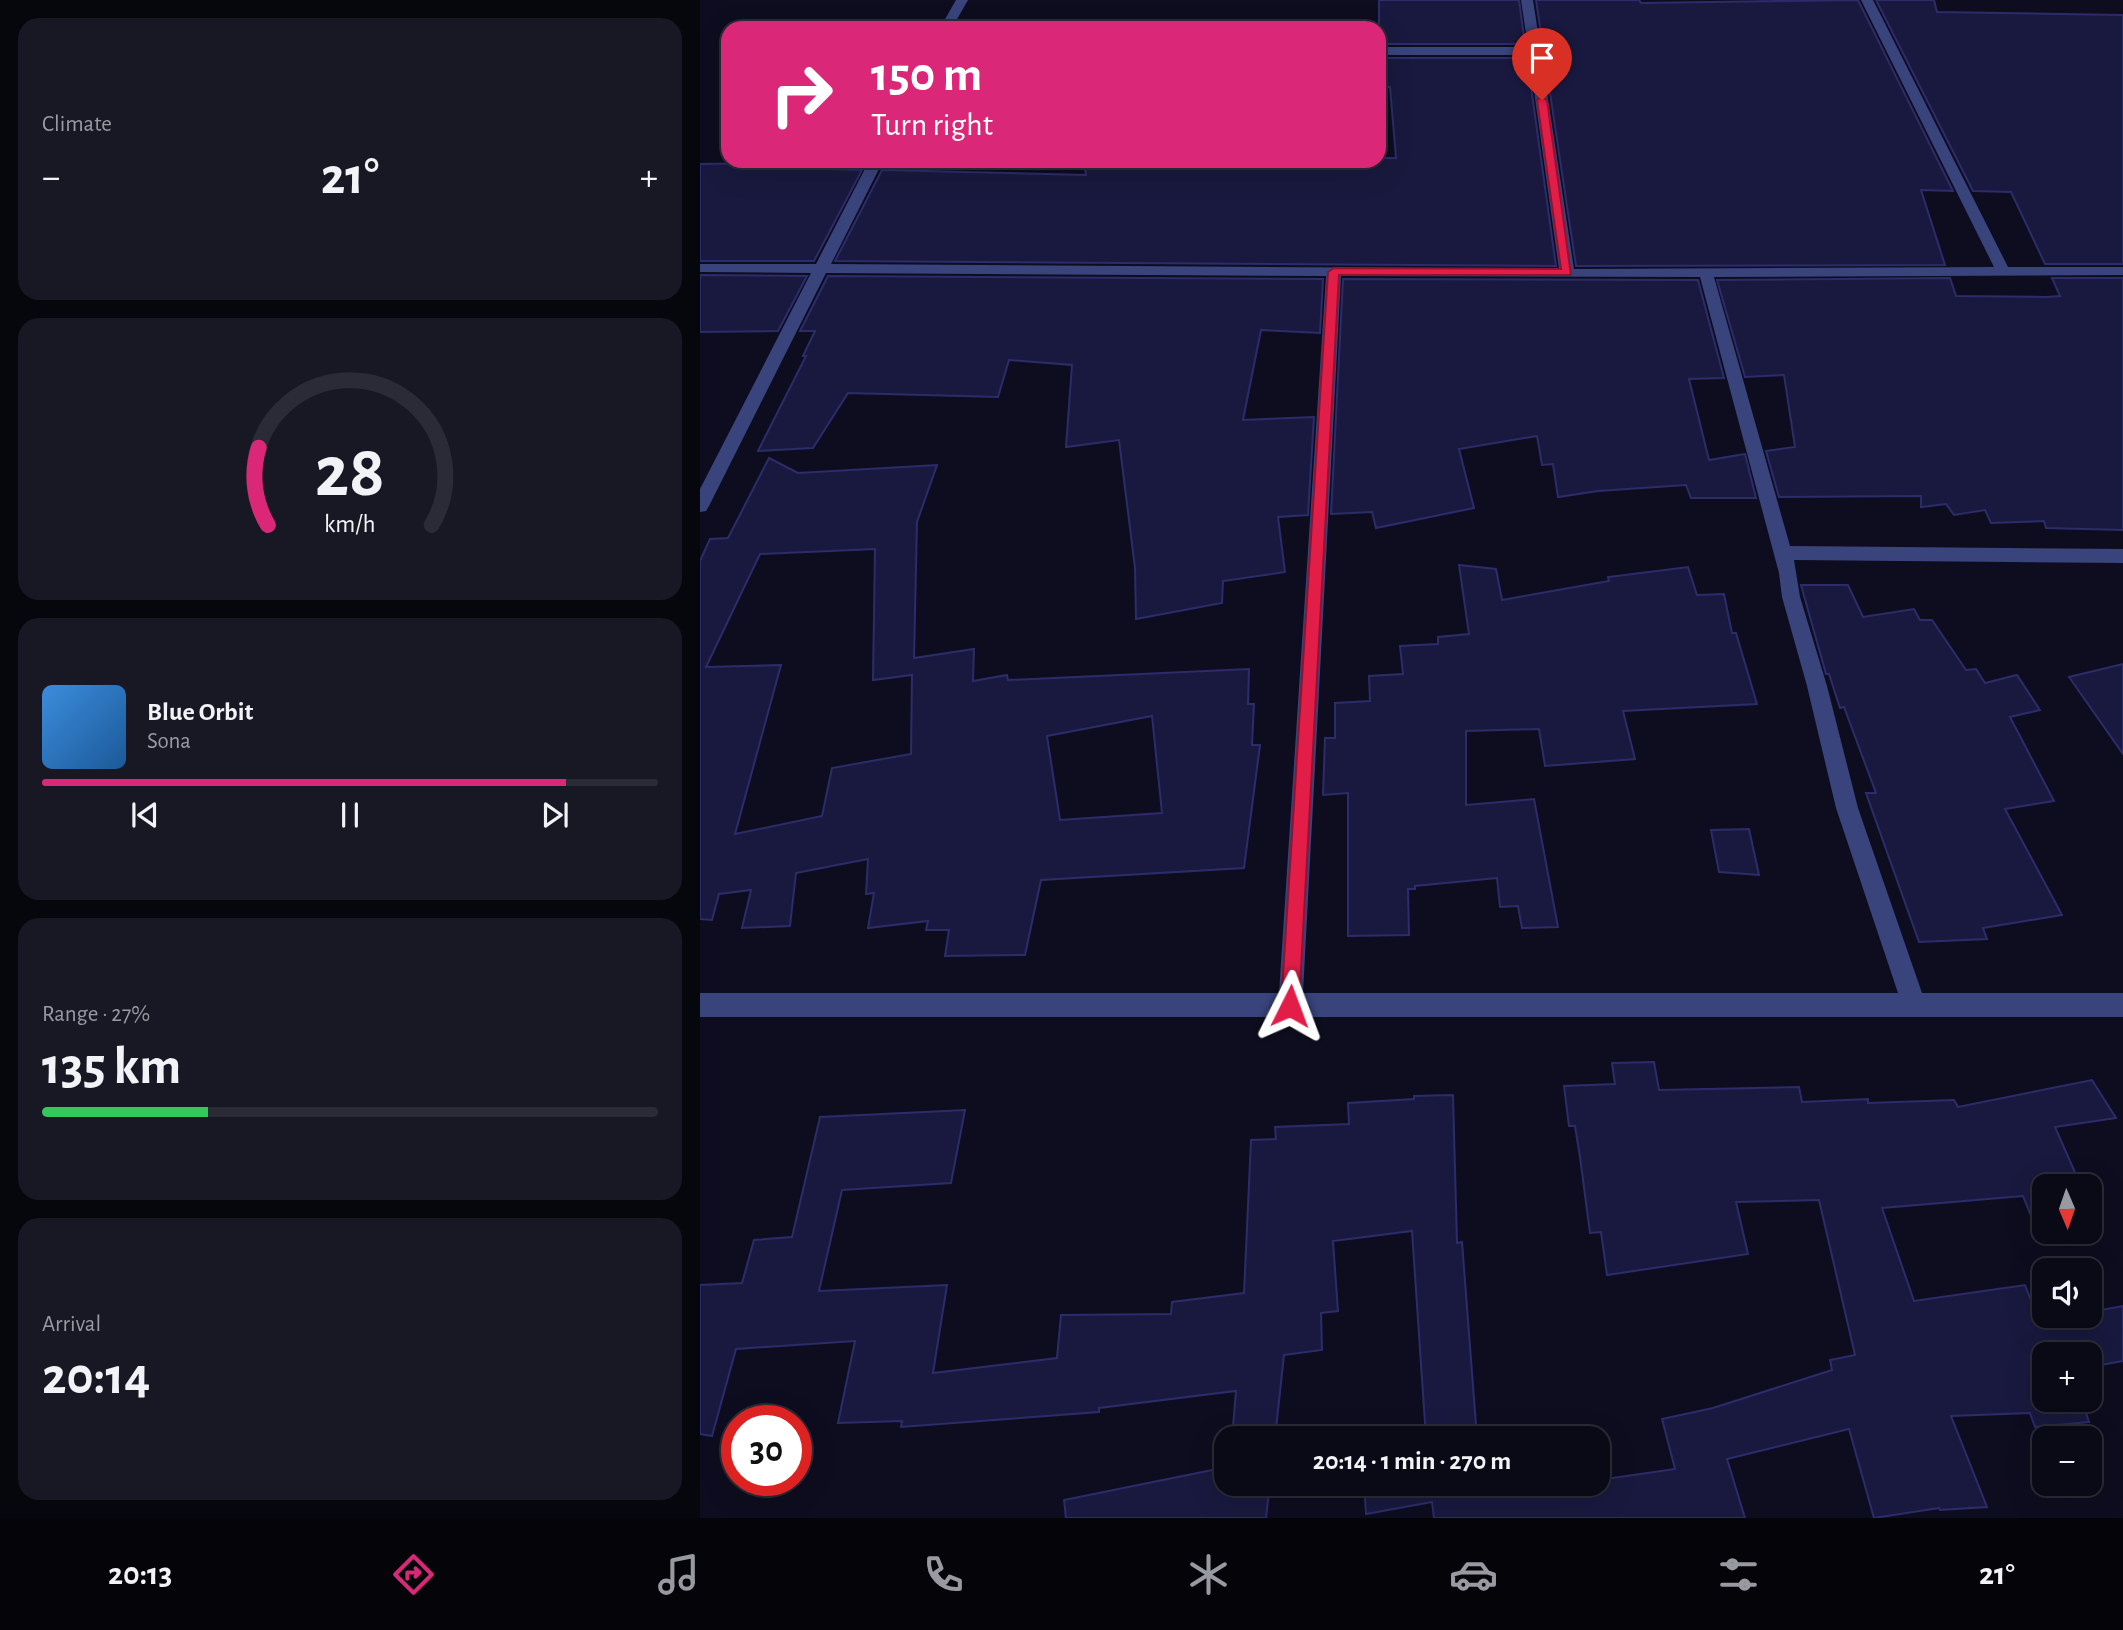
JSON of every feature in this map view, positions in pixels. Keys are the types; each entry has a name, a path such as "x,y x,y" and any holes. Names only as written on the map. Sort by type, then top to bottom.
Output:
{"street":[{"path":"950,21 962,0"},
{"path":"1527,0 1567,273"},
{"path":"1867,0 2003,271"},
{"path":"1386,51 1535,51"},
{"path":"700,506 872,168"},
{"path":"700,268 820,271 1567,273 2123,271"},
{"path":"1290,1006 1334,272"},
{"path":"1706,273 1782,553 1791,597 1817,686 1847,808 1914,1005"},
{"path":"1782,553 2123,556"},
{"path":"700,1005 2123,1005"}],"building":[{"path":"1379,0 1519,0 1525,44 1386,44 1386,21 1379,21"},
{"path":"1536,0 1639,0 1641,3 1858,0 1953,191 1921,190 1945,265 1576,266"},
{"path":"1876,0 1934,0 1937,12 2123,15 2123,264 2045,264 2011,192 1973,191"},
{"path":"1386,58 1527,58 1556,266 835,261 882,170 1086,175 1085,168 1386,168 1386,158 1396,158 1390,87 1386,87"},
{"path":"700,164 721,164 721,168 862,170 814,261 700,261"},
{"path":"700,275 807,276 778,331 700,332"},
{"path":"828,276 1323,279 1320,333 1261,330 1243,420 1314,417 1308,515 1278,517 1285,572 1223,581 1222,603 1136,619 1135,568 1119,440 1066,447 1072,365 1009,360 998,397 848,393 813,448 758,451 806,356 803,356 815,331 800,331"},
{"path":"1950,278 1956,296 2046,297 2060,296 2052,278 2123,278 2123,530 2046,528 2044,521 1991,523 1985,510 1954,515 1946,504 1921,507 1921,496 1779,497 1766,451 1795,447 1784,375 1745,377 1717,280"},
{"path":"1343,279 1698,280 1724,378 1689,379 1709,460 1745,454 1756,498 1691,498 1686,485 1598,491 1558,497 1553,464 1542,465 1537,436 1459,449 1474,508 1376,528 1372,512 1331,514"},
{"path":"769,458 798,473 937,465 917,522 914,658 974,649 973,681 1007,675 1008,680 1249,669 1248,704 1254,704 1252,745 1260,745 1244,868 1041,880 1025,955 945,956 949,930 926,930 928,921 868,928 874,893 866,894 868,859 796,873 790,926 742,928 751,890 719,894 712,920 700,919 700,561 710,539 728,538","holes":["875,549 873,680 912,675 911,754 832,768 822,816 735,834 781,665 706,667 760,554","1152,716 1162,813 1060,820 1047,736"]},
{"path":"1459,565 1496,569 1502,600 1609,581 1608,577 1688,567 1697,595 1724,594 1732,633 1736,633 1757,704 1623,711 1635,759 1545,766 1539,729 1466,731 1466,805 1534,799 1558,927 1522,928 1518,906 1500,907 1497,878 1415,886 1415,889 1408,889 1409,935 1348,936 1348,793 1323,795 1325,738 1335,738 1335,703 1370,701 1369,676 1403,674 1400,646 1438,644 1438,637 1469,634"},
{"path":"1801,585 1848,585 1863,617 1914,609 1920,620 1932,620 1966,670 1976,669 1985,683 2017,675 2040,710 2010,717 2054,801 2005,809 2062,915 1983,928 1987,939 1919,942 1866,793 1876,793 1844,707 1840,708 1829,674 1826,674"},
{"path":"2123,664 2123,754 2069,677"},
{"path":"1749,829 1759,875 1719,872 1711,830"},
{"path":"1654,1062 1659,1090 1799,1087 1802,1102 1868,1099 1868,1103 1954,1100 1958,1107 2092,1080 2116,1118 2055,1127 2076,1174 2032,1174 2032,1216 2023,1196 1882,1208 1914,1301 2025,1285 2032,1303 2032,1328 2102,1328 2102,1310 2123,1306 2123,1361 2102,1365 2102,1342 2032,1342 2032,1412 2086,1412 2089,1422 2035,1426 2030,1413 1951,1416 1987,1507 1939,1508 1874,1518 1849,1429 1727,1459 1745,1518 1434,1518 1432,1502 1366,1514 1365,1496 1610,1496 1610,1478 1675,1469 1662,1419 1713,1408 1832,1370 1830,1360 1855,1355 1819,1200 1736,1202 1748,1254 1607,1275 1601,1232 1590,1233 1575,1126 1569,1126 1564,1086 1615,1084 1612,1063"},
{"path":"1453,1095 1457,1243 1462,1242 1476,1426 1425,1426 1412,1231 1333,1241 1338,1311 1321,1313 1322,1350 1284,1355 1276,1426 1233,1426 1236,1391 1099,1408 1099,1412 901,1427 902,1421 838,1423 855,1341 736,1349 712,1436 700,1434 700,1285 742,1283 754,1240 792,1237 820,1117 965,1110 951,1183 842,1190 819,1291 947,1285 933,1373 1057,1358 1061,1315 1171,1314 1172,1302 1244,1293 1251,1140 1276,1139 1275,1127 1349,1124 1348,1103 1414,1099 1414,1096"},
{"path":"1214,1470 1214,1496 1269,1496 1266,1518 1066,1518 1064,1500"}],"route":[{"path":"1290,1006 1334,272 1567,273 1542,100"}]}
